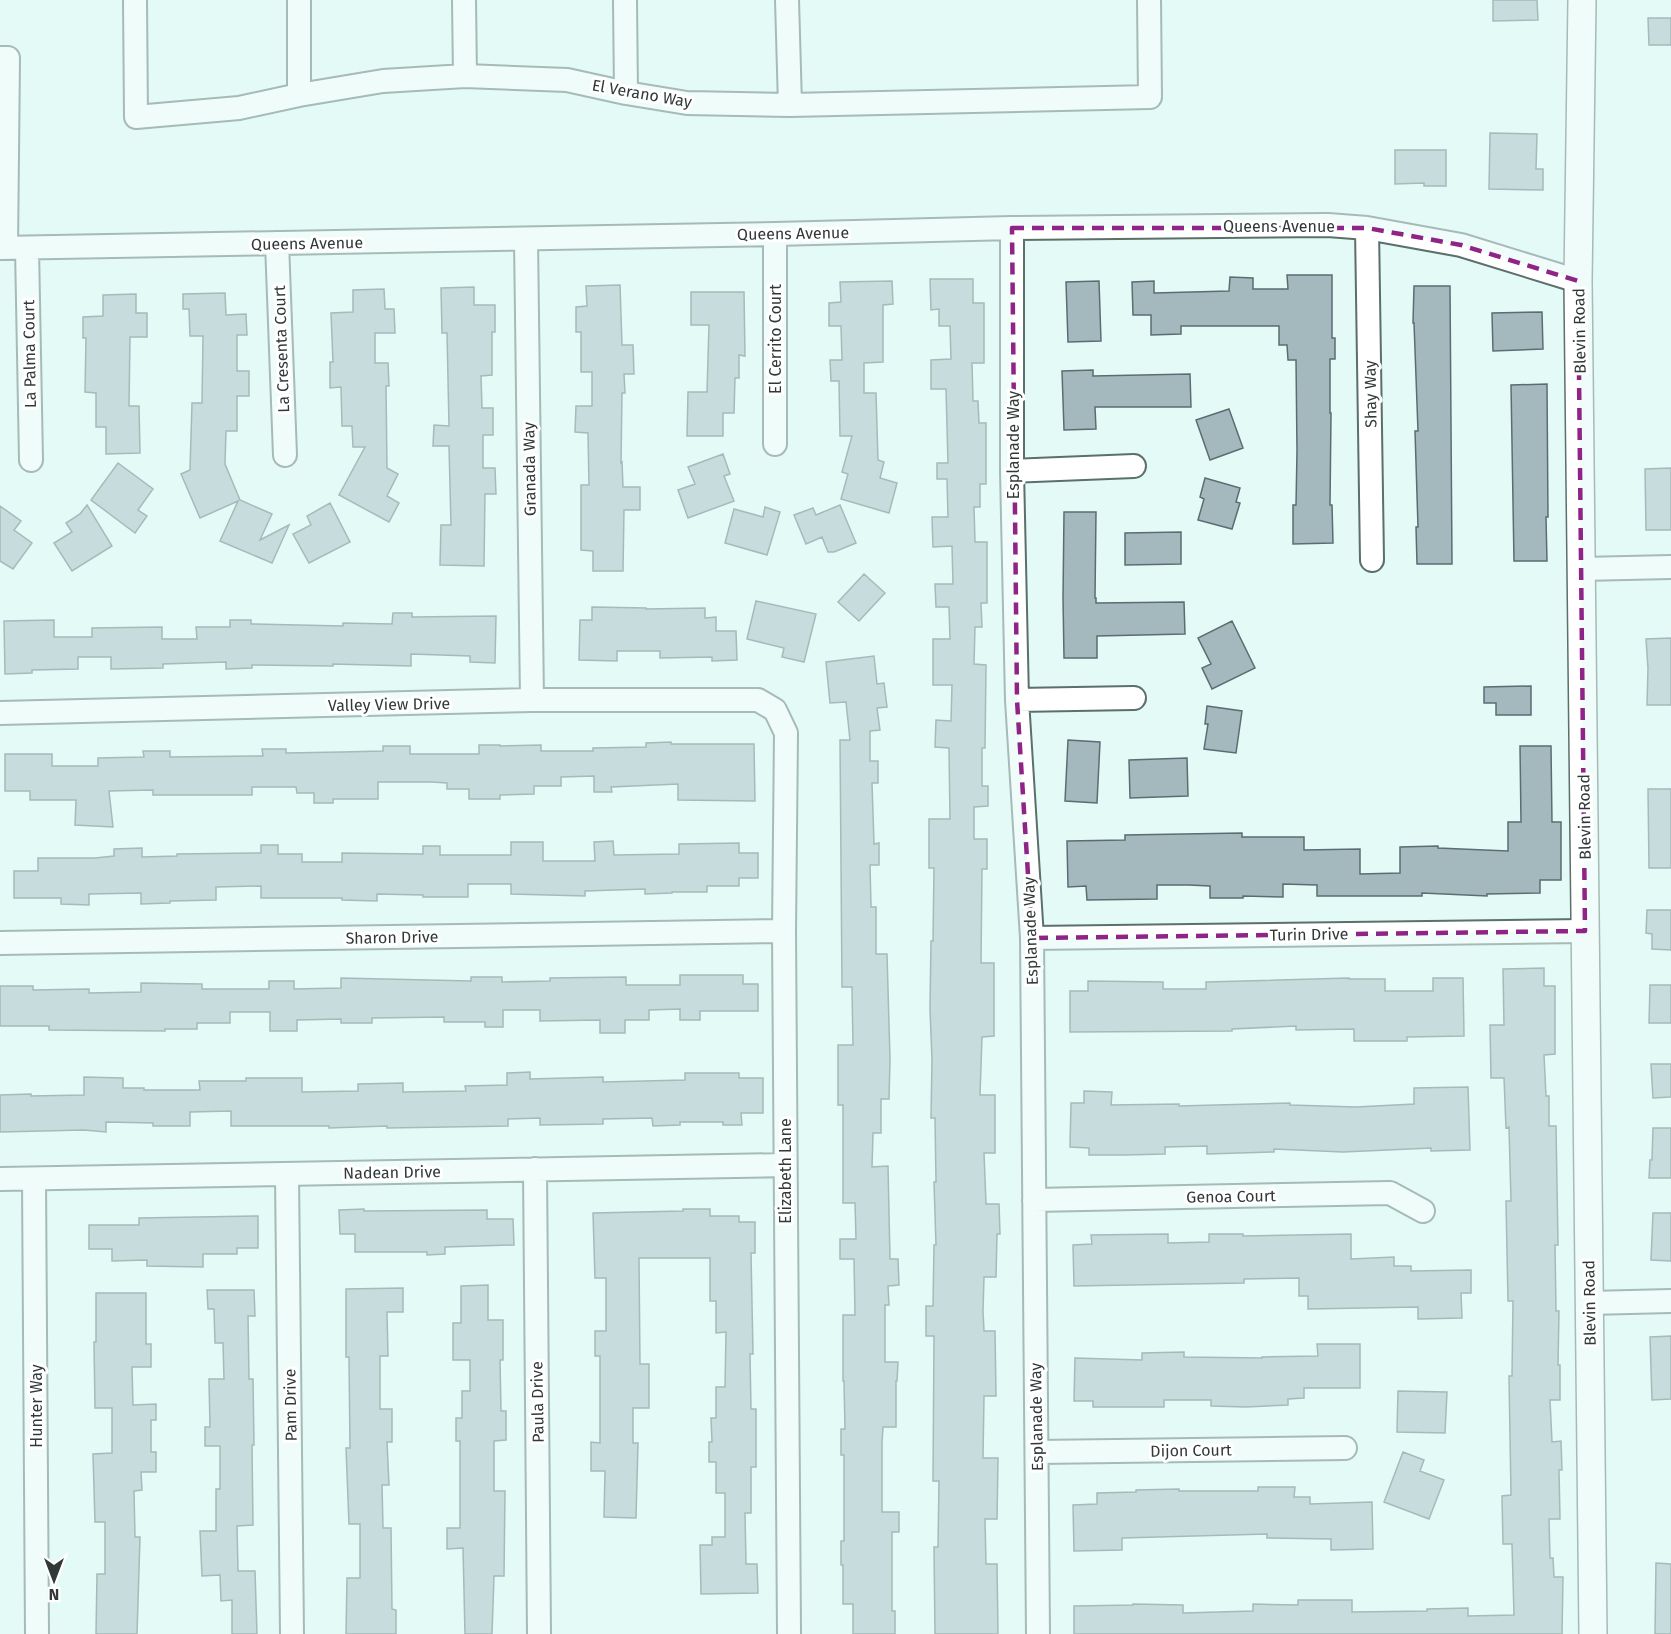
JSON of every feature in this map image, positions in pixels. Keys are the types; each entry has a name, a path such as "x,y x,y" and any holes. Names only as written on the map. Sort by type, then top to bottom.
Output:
{"street":[{"name":"El Verano Way","path":"135,0 136,117 239,108 383,81 465,76 567,80 687,103 790,105 1150,97 1149,0"},
{"path":"299,0 299,95"},
{"path":"464,0 465,76"},
{"path":"625,0 626,93"},
{"path":"787,0 790,105"},
{"name":"Blevin Road","path":"1582,0 1578,281 1593,1634"},
{"name":"La Palma Court","path":"0,58 8,57 11,248 31,460"},
{"name":"Queens Avenue","path":"11,248 1012,228 1328,225 1367,228 1461,245 1578,281"},
{"name":"Esplanade Way","path":"1012,228 1012,471 1017,700 1032,938 1038,1634"},
{"name":"Shay Way","path":"1367,228 1372,560"},
{"name":"El Cerrito Court","path":"775,234 775,444"},
{"name":"Granada Way","path":"526,238 532,700"},
{"name":"La Cresenta Court","path":"277,243 285,455"},
{"path":"1012,471 1134,466"},
{"path":"1582,569 1671,567"},
{"path":"1017,700 1134,698"},
{"name":"Valley View Drive","path":"0,713 532,700 759,700 775,710"},
{"name":"Elizabeth Lane","path":"775,710 786,733 784,931 789,1634"},
{"name":"Sharon Drive","path":"0,943 784,931"},
{"name":"Turin Drive","path":"1032,938 1585,931"},
{"name":"Nadean Drive","path":"0,1179 785,1165"},
{"name":"Paula Drive","path":"535,1169 539,1634"},
{"name":"Pam Drive","path":"287,1175 292,1634"},
{"name":"Hunter Way","path":"34,1179 37,1634"},
{"name":"Genoa Court","path":"1034,1200 1390,1193 1424,1211"},
{"path":"1589,1303 1671,1301"},
{"name":"Dijon Court","path":"1036,1452 1345,1448"}],"highlighted area":[{"path":"1012,228 1367,228 1461,245 1578,281 1585,931 1032,938 1017,700"}],"building":[{"path":"1493,0 1537,0 1538,20 1493,21"},
{"path":"1648,18 1671,18 1671,45 1649,45"},
{"path":"1490,133 1537,134 1536,169 1543,169 1543,190 1489,189"},
{"path":"1395,150 1446,150 1446,186 1424,186 1424,183 1395,184"},
{"path":"1287,275 1332,275 1332,338 1335,338 1335,359 1330,359 1330,505 1332,505 1333,543 1293,544 1297,451 1296,360 1288,360 1287,345 1279,345 1279,326 1181,326 1181,334 1151,335 1151,315 1133,315 1132,282 1154,281 1154,293 1229,291 1230,277 1253,278 1253,289 1288,289"},
{"path":"930,279 973,279 973,303 984,303 984,363 972,363 973,401 978,401 979,423 986,423 986,484 980,484 980,507 974,507 975,542 987,542 987,603 981,603 982,627 975,627 974,664 986,665 982,786 988,786 988,806 974,807 974,839 987,839 987,869 982,869 981,963 994,963 994,1036 982,1037 980,1095 995,1095 995,1153 984,1153 986,1204 999,1204 1000,1234 997,1234 996,1277 984,1277 983,1311 984,1331 995,1331 996,1396 984,1396 983,1458 998,1458 997,1519 985,1519 986,1564 997,1564 998,1634 935,1634 934,1547 938,1547 939,1481 933,1481 934,1336 926,1336 926,1306 933,1306 934,1245 936,1245 935,1118 931,1118 930,1009 934,868 929,868 929,819 950,819 949,748 935,747 936,720 951,721 952,685 933,685 933,639 950,639 949,607 936,607 935,584 953,584 952,546 933,547 932,517 948,517 947,479 937,479 937,463 948,463 946,389 931,389 931,360 951,359 950,326 939,326 939,309 931,310"},
{"path":"892,281 893,304 883,305 883,362 864,363 864,393 876,393 878,460 884,462 880,478 897,483 889,513 841,499 848,474 842,472 852,436 840,436 839,381 831,381 830,360 842,360 841,326 829,326 829,303 841,302 840,282"},
{"path":"1099,281 1101,341 1068,342 1066,282"},
{"path":"620,285 622,345 633,345 634,374 624,374 625,393 622,393 623,487 640,487 640,510 624,510 623,571 593,571 593,551 581,550 581,485 589,485 588,433 575,432 576,406 592,406 592,372 581,372 581,332 576,332 576,307 587,306 586,286"},
{"path":"1414,286 1450,286 1452,564 1417,564 1415,431 1418,431 1413,323"},
{"path":"474,287 474,305 495,305 495,332 492,332 492,375 481,376 482,408 493,408 493,435 483,435 483,468 495,468 496,494 485,494 484,566 440,565 441,525 451,525 449,446 433,446 434,425 449,426 447,333 442,333 441,288"},
{"path":"384,289 385,309 394,309 395,333 375,333 375,363 388,363 387,468 398,474 387,496 399,503 389,522 339,495 365,447 353,447 352,426 342,426 341,387 330,388 330,362 333,362 331,313 353,312 353,290"},
{"path":"691,292 744,292 745,356 739,355 739,378 735,378 734,413 723,413 723,436 687,436 688,392 707,392 709,325 691,325"},
{"path":"225,293 226,315 246,314 247,335 237,335 237,371 249,371 249,396 237,396 237,431 226,431 225,464 240,500 272,514 260,540 289,525 272,563 220,541 238,501 200,518 181,474 190,470 192,403 202,403 203,336 190,336 189,309 183,309 183,294"},
{"path":"136,294 136,313 147,313 147,337 130,337 129,406 139,406 140,453 106,454 106,427 96,427 96,393 85,392 86,338 83,338 83,317 103,316 103,295"},
{"path":"1542,312 1543,349 1493,351 1492,313"},
{"path":"1093,370 1093,376 1190,374 1191,407 1095,407 1096,429 1064,430 1062,371"},
{"path":"1547,384 1547,561 1514,561 1511,385"},
{"path":"1229,409 1243,448 1210,460 1196,420"},
{"path":"723,454 730,474 724,476 734,501 688,518 678,490 695,484 688,467"},
{"path":"118,463 153,489 138,510 147,516 135,533 91,500"},
{"path":"1671,468 1671,530 1646,530 1645,469"},
{"path":"1205,478 1240,488 1236,502 1240,503 1232,529 1198,520 1204,499 1200,497"},
{"path":"330,503 350,542 309,563 293,534 311,525 307,516"},
{"path":"87,505 112,546 72,571 54,543 72,532 66,523 80,514"},
{"path":"840,505 856,543 834,552 828,552 822,537 806,544 794,515 813,508 816,515"},
{"path":"0,506 21,521 14,530 32,543 13,569 0,561"},
{"path":"765,507 780,512 767,555 725,543 734,509 763,517"},
{"path":"1064,512 1096,512 1096,603 1184,602 1185,634 1097,636 1097,658 1064,658"},
{"path":"1181,532 1181,564 1125,565 1125,533"},
{"path":"864,574 885,593 859,621 838,602"},
{"path":"756,601 816,614 804,662 782,657 784,648 747,639"},
{"path":"592,607 705,608 705,618 716,617 716,631 736,631 737,660 712,661 712,657 660,658 660,651 617,651 617,661 579,660 580,620 592,620"},
{"path":"393,613 412,613 412,617 496,616 495,663 470,662 470,656 411,654 411,666 252,665 252,668 226,669 226,662 163,664 163,668 111,669 111,657 78,657 78,669 32,670 32,673 5,674 4,621 54,620 54,637 92,637 92,628 162,627 162,639 197,639 196,627 230,627 230,620 251,620 251,624 343,626 343,623 392,624"},
{"path":"1232,621 1255,668 1212,689 1202,668 1211,664 1198,638"},
{"path":"1671,638 1671,705 1647,705 1646,639"},
{"path":"874,656 877,684 884,683 887,707 877,708 880,730 870,731 870,761 878,761 878,783 872,783 874,844 879,843 879,865 870,865 871,907 876,907 876,954 887,954 890,1059 889,1099 881,1099 881,1133 873,1133 872,1167 888,1166 890,1259 898,1259 899,1285 888,1286 889,1305 885,1305 885,1362 898,1362 896,1427 883,1427 882,1512 899,1512 899,1532 892,1532 892,1611 895,1611 895,1634 853,1634 853,1604 843,1604 841,1541 844,1541 844,1455 841,1455 841,1429 845,1429 843,1315 855,1315 854,1259 840,1259 840,1239 856,1239 855,1203 843,1203 843,1105 838,1105 838,1045 853,1045 852,987 842,987 840,740 850,740 846,702 830,703 826,662"},
{"path":"1531,686 1531,715 1496,715 1496,703 1484,703 1484,687"},
{"path":"1207,706 1242,711 1236,753 1204,749 1208,724 1205,724"},
{"path":"1068,740 1100,742 1097,803 1065,801"},
{"path":"671,742 671,744 754,744 755,801 678,800 678,784 611,787 612,792 594,792 594,776 561,777 561,786 534,786 534,794 500,795 500,799 469,799 469,789 447,789 447,783 432,782 378,782 378,799 333,799 333,803 314,803 314,793 297,793 296,787 252,787 252,795 153,795 153,790 109,791 113,827 75,825 76,800 30,800 30,791 5,791 5,754 52,754 52,766 98,766 98,758 144,757 143,751 170,751 170,757 263,756 262,749 286,749 286,753 341,752 383,751 383,746 410,746 410,754 479,754 479,745 541,745 541,751 593,751 593,748 646,747 646,743"},
{"path":"1520,746 1551,746 1552,822 1561,822 1561,880 1540,880 1540,893 1487,894 1487,896 1422,893 1422,896 1317,896 1317,885 1283,884 1283,897 1210,898 1210,886 1157,885 1157,899 1087,900 1086,886 1068,887 1067,841 1125,840 1125,835 1242,833 1242,837 1304,837 1304,850 1360,849 1360,874 1400,873 1400,847 1438,846 1438,848 1508,851 1508,822 1521,822"},
{"path":"1187,758 1188,796 1130,798 1129,760"},
{"path":"1648,789 1671,789 1671,868 1649,868"},
{"path":"613,841 614,855 679,854 679,844 739,843 739,853 758,853 758,878 739,878 739,886 707,886 707,892 645,894 645,889 585,891 585,896 511,894 511,884 468,884 468,897 377,894 377,901 342,900 342,898 261,898 261,886 216,887 216,900 170,901 170,903 141,904 141,893 89,894 89,905 61,904 61,898 14,898 14,871 38,871 38,858 114,856 114,849 142,848 142,857 177,856 177,854 261,853 261,845 278,845 278,854 302,854 302,862 342,862 342,853 423,854 423,846 440,846 440,855 511,855 511,842 543,842 543,861 595,861 594,842"},
{"path":"1647,910 1671,910 1671,950 1652,949 1652,934 1646,933"},
{"path":"1544,968 1544,986 1555,986 1555,1054 1544,1055 1546,1096 1549,1096 1549,1126 1556,1126 1558,1245 1555,1245 1556,1311 1559,1311 1560,1400 1550,1400 1552,1442 1561,1441 1562,1470 1559,1470 1560,1519 1549,1519 1550,1558 1553,1558 1554,1577 1563,1577 1562,1634 1074,1634 1074,1606 1183,1605 1183,1613 1253,1611 1253,1604 1298,1605 1298,1600 1352,1600 1352,1612 1468,1608 1468,1616 1514,1615 1512,1544 1503,1544 1502,1496 1511,1495 1509,1376 1512,1376 1513,1301 1508,1301 1506,1201 1511,1201 1509,1127 1506,1128 1504,1078 1491,1078 1490,1025 1504,1025 1503,969"},
{"path":"680,975 743,975 743,984 758,984 758,1011 700,1011 700,1020 680,1020 680,1009 649,1010 649,1020 625,1020 625,1033 600,1033 600,1020 540,1021 540,1010 503,1010 503,1027 485,1027 485,1022 444,1022 444,1017 372,1018 372,1023 341,1023 341,1019 297,1020 297,1031 270,1031 270,1012 230,1012 230,1023 197,1023 197,1029 165,1029 165,1031 49,1030 49,1026 0,1026 0,986 33,986 33,990 89,989 89,993 141,992 141,983 202,984 202,989 269,989 269,981 294,981 294,989 341,988 341,978 471,981 471,977 502,977 502,982 550,981 550,978 626,977 626,985 680,985"},
{"path":"1433,978 1463,978 1464,1036 1407,1037 1407,1041 1354,1041 1354,1029 1296,1030 1296,1026 1232,1029 1232,1031 1070,1032 1070,991 1088,991 1088,981 1163,982 1163,989 1206,989 1206,982 1385,979 1385,991 1433,991"},
{"path":"1650,985 1671,985 1671,1023 1649,1023"},
{"path":"1651,1064 1671,1064 1671,1097 1653,1098"},
{"path":"530,1072 530,1079 603,1077 603,1082 685,1080 685,1073 739,1073 739,1078 763,1078 763,1113 741,1113 742,1125 723,1125 723,1122 680,1122 680,1125 653,1126 652,1118 603,1119 603,1124 540,1125 540,1118 508,1119 508,1126 329,1128 329,1126 231,1126 231,1111 190,1112 190,1126 106,1122 106,1132 84,1130 0,1132 0,1095 84,1095 84,1077 123,1078 123,1088 144,1088 144,1090 200,1090 199,1081 302,1078 302,1092 358,1091 358,1084 403,1083 403,1092 466,1091 465,1086 507,1085 507,1073"},
{"path":"1468,1087 1470,1150 1431,1151 1431,1148 1343,1152 1274,1149 1274,1152 1207,1154 1207,1146 1165,1147 1165,1154 1089,1155 1089,1148 1070,1147 1071,1103 1084,1103 1084,1091 1112,1092 1111,1105 1290,1103 1290,1105 1356,1107 1414,1104 1414,1088"},
{"path":"1653,1128 1671,1128 1671,1178 1649,1178"},
{"path":"364,1209 364,1211 487,1210 487,1219 513,1219 514,1245 445,1247 445,1254 427,1255 427,1252 355,1252 355,1234 340,1234 339,1210"},
{"path":"683,1209 710,1209 710,1216 739,1216 739,1222 755,1222 755,1253 751,1253 753,1354 750,1354 751,1409 756,1409 756,1467 751,1467 751,1513 745,1513 746,1564 757,1564 758,1593 701,1594 700,1545 712,1545 712,1537 725,1537 725,1493 716,1493 716,1462 709,1462 709,1442 712,1442 711,1418 716,1418 716,1387 725,1387 726,1332 716,1333 716,1301 710,1301 710,1258 639,1258 640,1364 649,1364 649,1408 633,1408 633,1443 638,1443 636,1518 604,1517 605,1471 591,1471 591,1442 600,1443 600,1356 595,1356 595,1331 606,1331 606,1278 595,1278 593,1213 683,1211"},
{"path":"1653,1213 1671,1213 1671,1261 1651,1260"},
{"path":"258,1216 258,1248 237,1248 237,1254 203,1254 203,1267 147,1266 147,1260 112,1261 112,1249 89,1249 89,1225 139,1225 139,1218"},
{"path":"1168,1234 1168,1243 1209,1242 1209,1234 1243,1234 1243,1236 1351,1234 1351,1259 1394,1257 1394,1266 1411,1266 1411,1271 1471,1270 1471,1293 1461,1293 1462,1318 1418,1319 1418,1307 1308,1309 1308,1296 1299,1296 1299,1278 1244,1279 1244,1283 1074,1286 1073,1245 1092,1244 1091,1235"},
{"path":"488,1285 488,1320 503,1320 503,1360 500,1360 501,1411 506,1411 506,1440 494,1441 494,1491 505,1491 504,1576 494,1576 492,1634 465,1634 463,1548 447,1549 447,1528 460,1528 460,1441 456,1441 456,1418 462,1418 462,1391 470,1391 470,1360 453,1360 453,1323 461,1323 461,1286"},
{"path":"403,1288 403,1312 387,1312 388,1356 380,1356 380,1409 392,1409 392,1442 387,1442 389,1485 382,1485 383,1528 391,1528 392,1609 396,1610 396,1634 346,1634 347,1578 360,1578 360,1524 349,1524 346,1448 350,1448 349,1357 346,1357 346,1289"},
{"path":"207,1290 254,1290 255,1316 248,1316 249,1379 253,1379 253,1525 237,1526 238,1571 255,1571 257,1634 232,1634 232,1600 221,1601 220,1575 202,1576 200,1531 216,1531 216,1489 220,1489 220,1446 205,1446 205,1427 210,1427 209,1379 224,1379 223,1343 215,1343 214,1309 208,1309"},
{"path":"96,1293 146,1293 146,1344 151,1344 151,1367 132,1367 133,1405 156,1404 156,1420 151,1420 151,1452 156,1452 156,1472 141,1472 142,1490 134,1491 135,1537 140,1537 137,1634 96,1634 97,1574 105,1574 105,1522 95,1522 93,1454 112,1453 112,1408 95,1408"},
{"path":"1671,1336 1671,1399 1652,1400 1650,1337"},
{"path":"1317,1344 1360,1344 1360,1388 1304,1388 1304,1398 1288,1399 1288,1405 1246,1407 1211,1406 1211,1400 1164,1400 1164,1407 1093,1407 1093,1401 1074,1401 1075,1358 1142,1360 1142,1353 1184,1352 1184,1357 1318,1356"},
{"path":"1398,1391 1447,1392 1445,1433 1397,1432"},
{"path":"1403,1452 1424,1460 1420,1471 1444,1480 1429,1519 1384,1502"},
{"path":"1258,1487 1295,1487 1294,1497 1310,1497 1310,1504 1372,1502 1373,1549 1331,1550 1331,1539 1267,1538 1267,1534 1122,1538 1122,1550 1074,1551 1073,1505 1097,1504 1097,1493 1179,1489 1179,1491 1258,1491"},
{"path":"1656,1563 1671,1564 1671,1634 1655,1634"}]}
